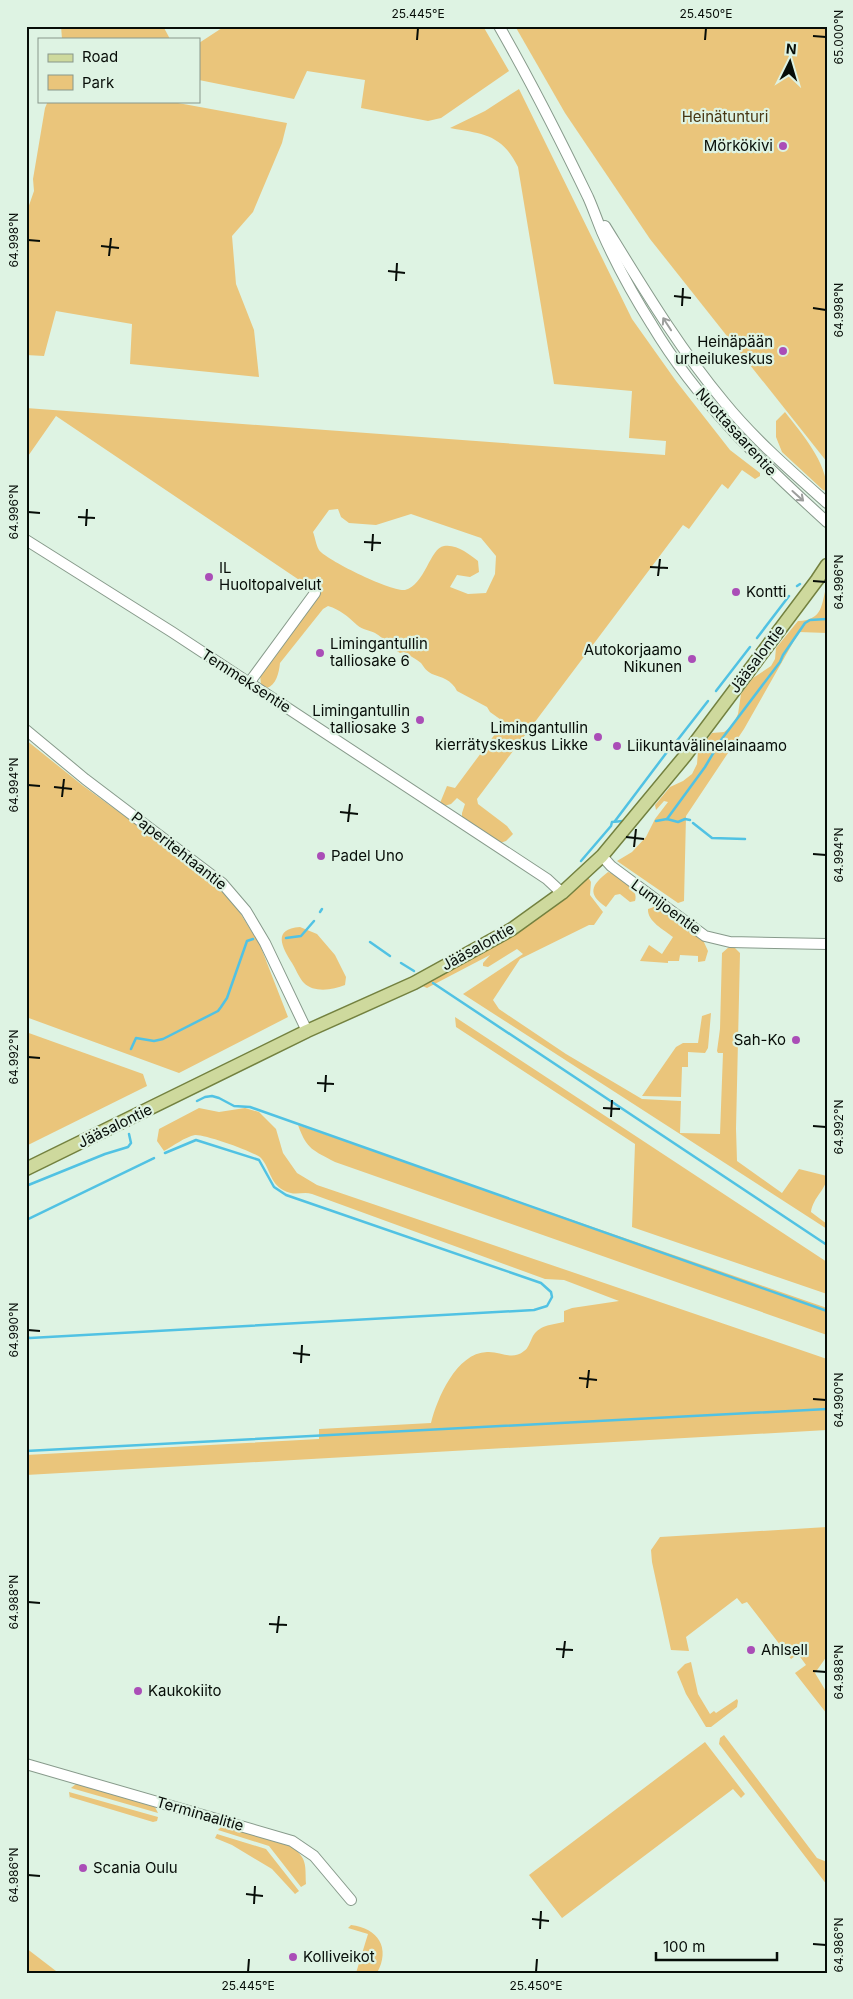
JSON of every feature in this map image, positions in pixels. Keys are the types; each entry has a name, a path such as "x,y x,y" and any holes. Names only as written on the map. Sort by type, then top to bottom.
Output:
{"main road":[{"name":"Jääsalontie","path":"26,1169 307,1031 414,983 512,929 562,893 602,856 685,756 822,576 827,565"}],"street":[{"name":"Nuottasaarentie","path":"499,26 545,110 625,280 652,326 680,368 722,421 766,467 827,522"},
{"name":"Nuottasaarentie","path":"589,200 690,359 724,403 754,436 827,503"},
{"name":"Temmeksentie","path":"26,540 249,683 547,879 562,893"},
{"path":"249,683 315,593"},
{"name":"Paperitehtaantie","path":"26,730 85,779 222,883 246,912 265,943 307,1031"},
{"name":"Lumijoentie","path":"602,856 611,866 705,936 730,942 827,944"},
{"name":"Terminaalitie","path":"26,1764 292,1841 314,1856 351,1900"}],"green space":[{"path":"61,26 163,26 169,38 62,38"},
{"path":"225,26 483,26 509,71 441,118 428,121 361,108 365,80 307,71 294,99 200,80 200,42"},
{"name":"Heinäpään urheilukeskus","path":"515,26 827,26 827,462 650,239 565,113"},
{"path":"519,89 632,319 676,381 730,450 760,473 760,476 755,479 742,470 728,489 722,484 689,529 683,525 477,799 478,804 507,826 513,834 506,841 500,843 462,817 465,804 457,798 451,804 444,806 440,803 447,786 455,788 504,722 490,712 487,707 457,691 449,682 430,673 415,659 404,652 400,653 375,633 359,627 337,609 328,606 323,609 280,663 278,675 273,684 267,688 261,685 260,674 320,594 56,416 26,459 26,408 665,455 666,441 629,438 632,391 554,384 518,167 505,148 490,137 450,128 485,111","holes":["338,509 341,517 349,523 376,525 411,514 481,538 496,556 495,574 486,593 468,594 450,587 457,575 470,577 479,572 478,561 458,548 444,546 435,553 418,581 412,587 405,590 387,586 346,568 319,550 313,532 329,510"]},
{"path":"48,102 172,102 287,123 282,143 253,212 232,236 236,284 254,330 259,377 130,364 132,324 56,311 44,356 26,355 26,214 34,191 33,179"},
{"path":"785,412 806,439 818,459 826,480 827,491 823,490 782,452 776,437 776,421"},
{"path":"827,584 827,633 799,632 744,729 686,816 684,901 678,903 617,861 632,852 646,837 655,819 668,802 664,801 656,810 655,805 670,787 692,774 697,764 698,751 712,733 724,732 733,725 738,714 741,694 753,678 771,666 775,659 776,648 798,621 813,618 817,614 822,604"},
{"path":"26,740 82,785 212,880 237,908 260,945 288,1017 179,1073 26,1017"},
{"path":"608,872 622,879 631,887 636,896 635,901 630,902 620,894 615,895 606,907 596,898 594,894 595,885"},
{"path":"588,877 591,882 590,895 603,912 594,925 589,925 520,959 493,1000 499,1009 566,1054 642,1099 681,1101 680,1133 720,1134 723,1053 718,1053 717,1051 720,1029 722,953 729,947 734,947 740,953 737,1161 782,1193 799,1169 827,1176 825,1185 814,1202 811,1212 827,1224 827,1229 463,994 523,954 517,949 488,967 483,966 483,963 490,955 427,988 420,985 512,936"},
{"path":"657,907 703,940 708,951 705,961 698,962 698,956 680,955 679,961 668,961 668,963 640,961 649,945 662,954 673,937 650,917 648,909"},
{"path":"300,927 317,934 335,955 346,977 345,985 329,989 318,989 308,986 302,981 285,951 282,940 286,931 291,928"},
{"path":"711,1013 708,1048 705,1053 688,1052 688,1067 682,1067 681,1097 642,1096 676,1047 683,1043 698,1043 702,1016"},
{"path":"455,1017 827,1262 827,1294 632,1227 635,1144 456,1027"},
{"path":"26,1032 143,1074 147,1086 26,1146"},
{"path":"199,1108 219,1112 245,1108 259,1112 276,1129 283,1153 297,1173 317,1185 827,1359 827,1430 26,1475 26,1455 319,1439 319,1429 431,1423 443,1390 457,1369 466,1360 476,1354 487,1352 510,1355 519,1354 527,1349 538,1330 545,1326 564,1322 564,1311 572,1308 619,1301 564,1280 545,1279 312,1194 287,1192 275,1183 261,1158 218,1140 195,1135 164,1151 157,1141 159,1129"},
{"path":"298,1125 827,1308 827,1335 335,1162 321,1155 308,1145"},
{"path":"827,1527 827,1656 815,1673 827,1693 827,1714 795,1673 806,1665 798,1654 791,1659 747,1602 742,1604 737,1598 686,1637 689,1651 671,1650 652,1562 651,1550 660,1537"},
{"path":"691,1662 698,1694 710,1714 714,1711 716,1713 737,1699 738,1701 737,1707 711,1727 706,1727 686,1694 677,1672 685,1664"},
{"path":"724,1735 817,1858 827,1862 827,1885 719,1744 720,1738"},
{"path":"705,1742 745,1794 741,1798 733,1789 562,1918 529,1875"},
{"path":"76,1784 155,1807 158,1813 71,1788"},
{"path":"69,1792 158,1817 157,1821 153,1822 70,1797 70,1799"},
{"path":"222,1826 290,1846 296,1850 303,1858 306,1884 301,1887 269,1846 218,1830"},
{"path":"217,1834 266,1849 299,1891 295,1894 272,1869 232,1845 215,1838"},
{"path":"351,1925 368,1930 379,1941 383,1955 377,1973 356,1973 368,1934 348,1928"},
{"path":"26,1948 56,1971 58,1973 26,1973"}],"waterway":[{"path":"757,638 789,596"},
{"path":"667,819 705,767 721,740 780,662 805,623 810,620 827,619"},
{"path":"716,691 750,647"},
{"path":"676,742 708,701"},
{"path":"615,821 667,752"},
{"path":"656,821 667,819 678,822 685,819 690,820"},
{"path":"581,861 611,826 612,822 623,821"},
{"path":"693,823 712,838 745,839"},
{"path":"286,938 301,936 314,921"},
{"path":"131,1049 136,1038 154,1041 163,1039 218,1011 227,998 247,941 253,939"},
{"path":"370,942 390,956"},
{"path":"401,963 414,971"},
{"path":"433,983 827,1245"},
{"path":"197,1101 212,1096 234,1106 250,1107 827,1311"},
{"path":"26,1186 105,1154 128,1147 131,1143 129,1134"},
{"path":"26,1337 534,1310 547,1306 552,1297 551,1292 541,1283 286,1195 274,1187 259,1160 196,1140 165,1153"},
{"path":"26,1220 154,1158"},
{"path":"26,1451 827,1409"}],"place":[{"name":"Mörkökivi","path":"783,146"},
{"name":"Heinäpään urheilukeskus","path":"783,351"},
{"name":"IL Huoltopalvelut","path":"209,577"},
{"name":"Kontti","path":"736,592"},
{"name":"Limingantullin talliosake 6","path":"320,653"},
{"name":"Autokorjaamo Nikunen","path":"692,659"},
{"name":"Limingantullin talliosake 3","path":"420,720"},
{"name":"Limingantullin kierrätyskeskus Likke","path":"598,737"},
{"name":"Liikuntavälinelainaamo","path":"617,746"},
{"name":"Padel Uno","path":"321,856"},
{"name":"Sah-Ko","path":"796,1040"},
{"name":"Ahlsell","path":"751,1650"},
{"name":"Kaukokiito","path":"138,1691"},
{"name":"Scania Oulu","path":"83,1868"},
{"name":"Kolliveikot","path":"293,1957"}],"park label":[{"name":"Heinätunturi","path":"725,117"}]}
